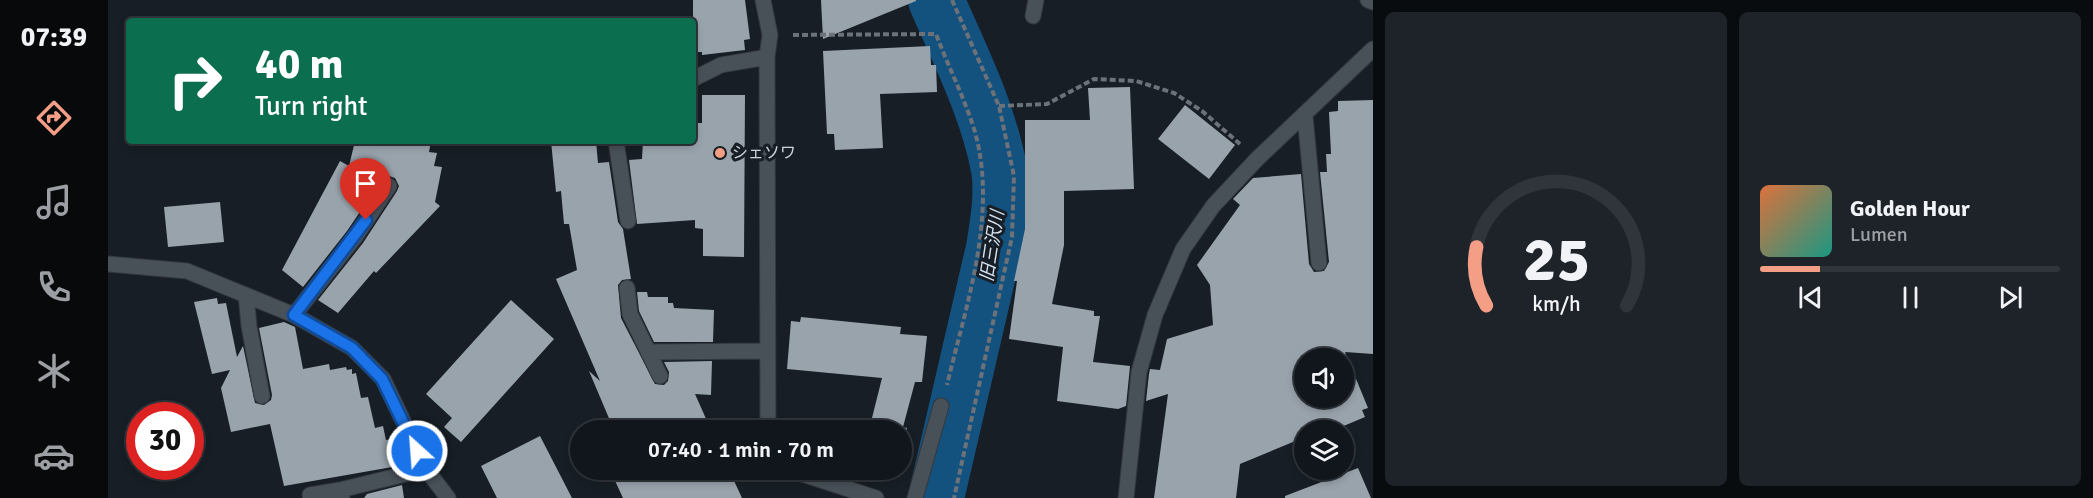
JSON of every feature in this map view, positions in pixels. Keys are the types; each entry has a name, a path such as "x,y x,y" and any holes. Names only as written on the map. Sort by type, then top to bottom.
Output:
{"street":[{"path":"763,0 770,35 767,57 768,420"},
{"path":"1033,16 1036,0"},
{"path":"1368,0 1373,3"},
{"path":"1126,498 1139,372 1155,315 1183,249 1213,206 1257,159 1305,116 1373,49"},
{"path":"696,78 721,65 767,57"},
{"path":"1305,116 1319,263"},
{"path":"616,144 628,220"},
{"path":"294,315 355,237 389,186"},
{"path":"108,264 187,271 294,315 352,348 382,379 426,469 448,498"},
{"path":"627,288 630,314 660,376"},
{"path":"246,295 249,326 262,396"},
{"path":"648,352 766,351"},
{"path":"915,498 941,406"},
{"path":"310,495 341,494 426,469"},
{"path":"821,480 876,498"}],"path":[{"path":"952,0 999,106 1014,176 1012,237 954,498"},
{"path":"770,35 936,34 975,133 982,180 981,228 973,275 941,406"},
{"path":"999,106 1047,104 1095,79 1136,81 1174,93 1202,111 1257,159"}],"building":[{"path":"693,0 745,0 750,39 744,40 745,50 702,55 702,52 696,52 696,18 693,18"},
{"path":"821,0 916,0 916,1 823,39"},
{"path":"930,46 931,65 936,65 937,92 880,94 883,148 835,150 834,134 827,134 823,51"},
{"path":"1130,87 1134,189 1064,191 1064,245 1052,304 1094,311 1094,316 1100,316 1093,362 1130,366 1126,406 1118,409 1057,401 1063,347 1009,339 1017,281 1014,281 1025,229 1025,120 1090,120 1088,88"},
{"path":"702,95 745,95 744,257 703,256 703,229 695,228 695,220 637,224 629,160 642,159 643,144 696,144 696,123 702,123"},
{"path":"1373,100 1373,354 1354,353 1354,348 1294,348 1294,408 1354,408 1354,374 1368,408 1362,410 1365,417 1354,422 1294,420 1294,442 1240,464 1236,498 1154,498 1168,394 1146,401 1150,369 1160,370 1167,339 1213,325 1210,285 1197,265 1240,205 1233,199 1253,178 1301,174 1309,264 1314,272 1324,271 1329,262 1320,172 1327,172 1326,154 1331,154 1329,112 1338,111 1338,101"},
{"path":"1185,105 1235,145 1209,179 1158,139"},
{"path":"354,144 430,144 429,152 437,153 434,166 442,167 435,202 440,206 376,273 374,271 338,313 318,300 363,243 397,191 399,186 395,178 389,176 381,181 347,231 303,287 282,270 340,161 349,166"},
{"path":"551,144 596,144 598,163 609,162 618,222 623,229 631,279 622,280 618,285 621,318 655,384 664,385 668,381 669,372 664,362 712,361 711,395 695,394 707,420 610,420 589,371 600,381 556,279 577,270 569,224 564,224 561,191 556,192"},
{"path":"220,202 224,242 168,247 164,207"},
{"path":"637,292 647,292 648,297 668,297 668,303 673,303 674,308 714,310 713,342 654,342 639,311"},
{"path":"217,298 218,304 226,303 237,357 243,346 255,403 264,405 271,400 272,395 259,328 284,322 295,327 303,369 329,364 330,370 346,367 347,370 352,369 352,374 356,373 361,398 368,397 375,428 383,426 386,440 392,439 398,466 284,486 270,424 231,432 221,388 230,370 212,374 194,302"},
{"path":"511,300 554,339 461,442 444,427 452,418 426,394"},
{"path":"801,317 901,327 900,334 927,336 922,382 915,382 905,420 872,420 882,378 787,369 791,321 800,322"},
{"path":"540,436 572,498 497,498 481,466"},
{"path":"1358,468 1371,498 1285,498 1285,496 1327,480 1354,480 1354,470"},
{"path":"615,480 734,480 742,498 623,498"},
{"path":"402,485 404,498 364,498 367,494"}],"waterway":[{"name":"旧三沢川","path":"936,0 988,125 999,169 1000,188 1000,208 994,248 936,498"}],"place":[{"name":"シェソワ","path":"720,153"}],"route":[{"path":"366,220 294,315 352,348 382,379 417,451"}]}
